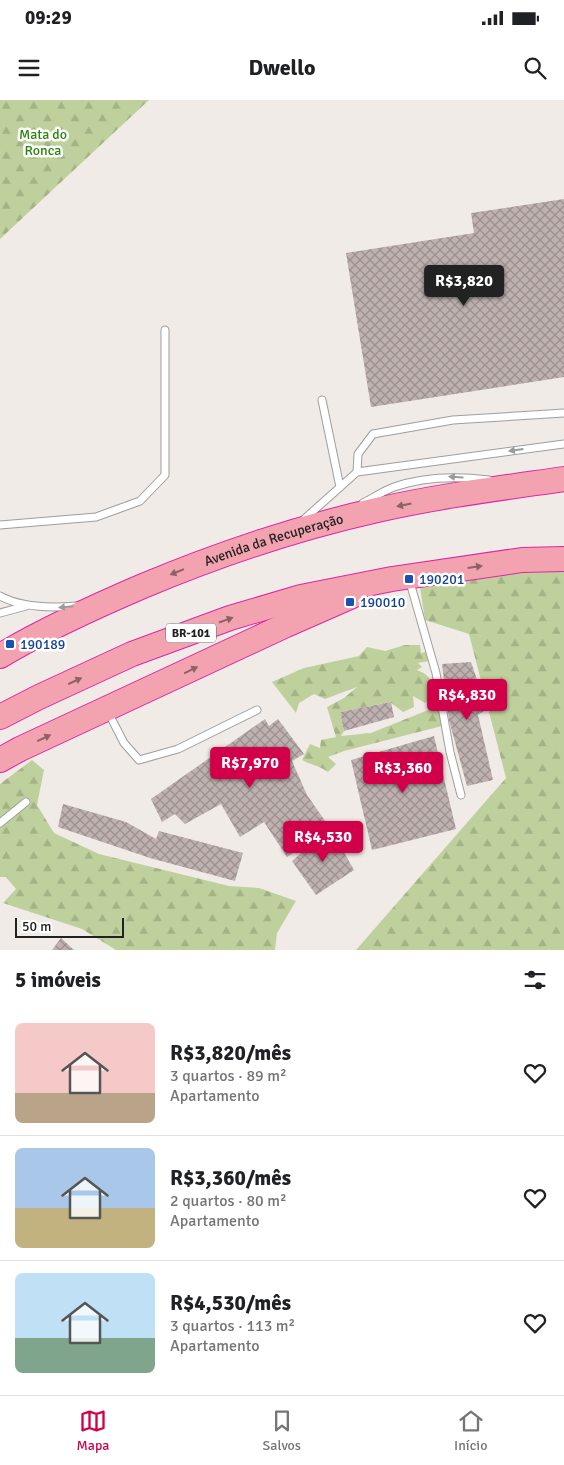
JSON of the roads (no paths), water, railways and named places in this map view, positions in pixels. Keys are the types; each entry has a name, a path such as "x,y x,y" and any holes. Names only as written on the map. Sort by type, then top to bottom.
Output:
{"highway":[{"name":"Avenida da Recuperação","path":"0,656 104,603 184,569 267,539 377,510 451,496 564,479"},
{"name":"BR-101","path":"0,717 132,654 230,618 301,597 400,578 522,560 564,559"},
{"path":"0,760 286,625 400,578"}],"lane":[{"path":"0,524 96,517 140,500 166,475 165,330"},
{"path":"322,400 340,487"},
{"path":"357,472 358,454 373,434 453,420 564,412"},
{"path":"288,534 357,472 564,444"},
{"path":"400,578 436,673 450,752 461,795"},
{"path":"0,596 8,601 29,606 59,608 104,603"},
{"path":"0,613 29,606"},
{"path":"106,709 124,743 139,760 178,749 258,710"},
{"path":"0,823 26,802"}],"place":[{"name":"190201","path":"409,579"},
{"name":"190010","path":"350,602"},
{"name":"190189","path":"10,644"}],"park label":[{"name":"Mata do Ronca","path":"43,142"}]}
